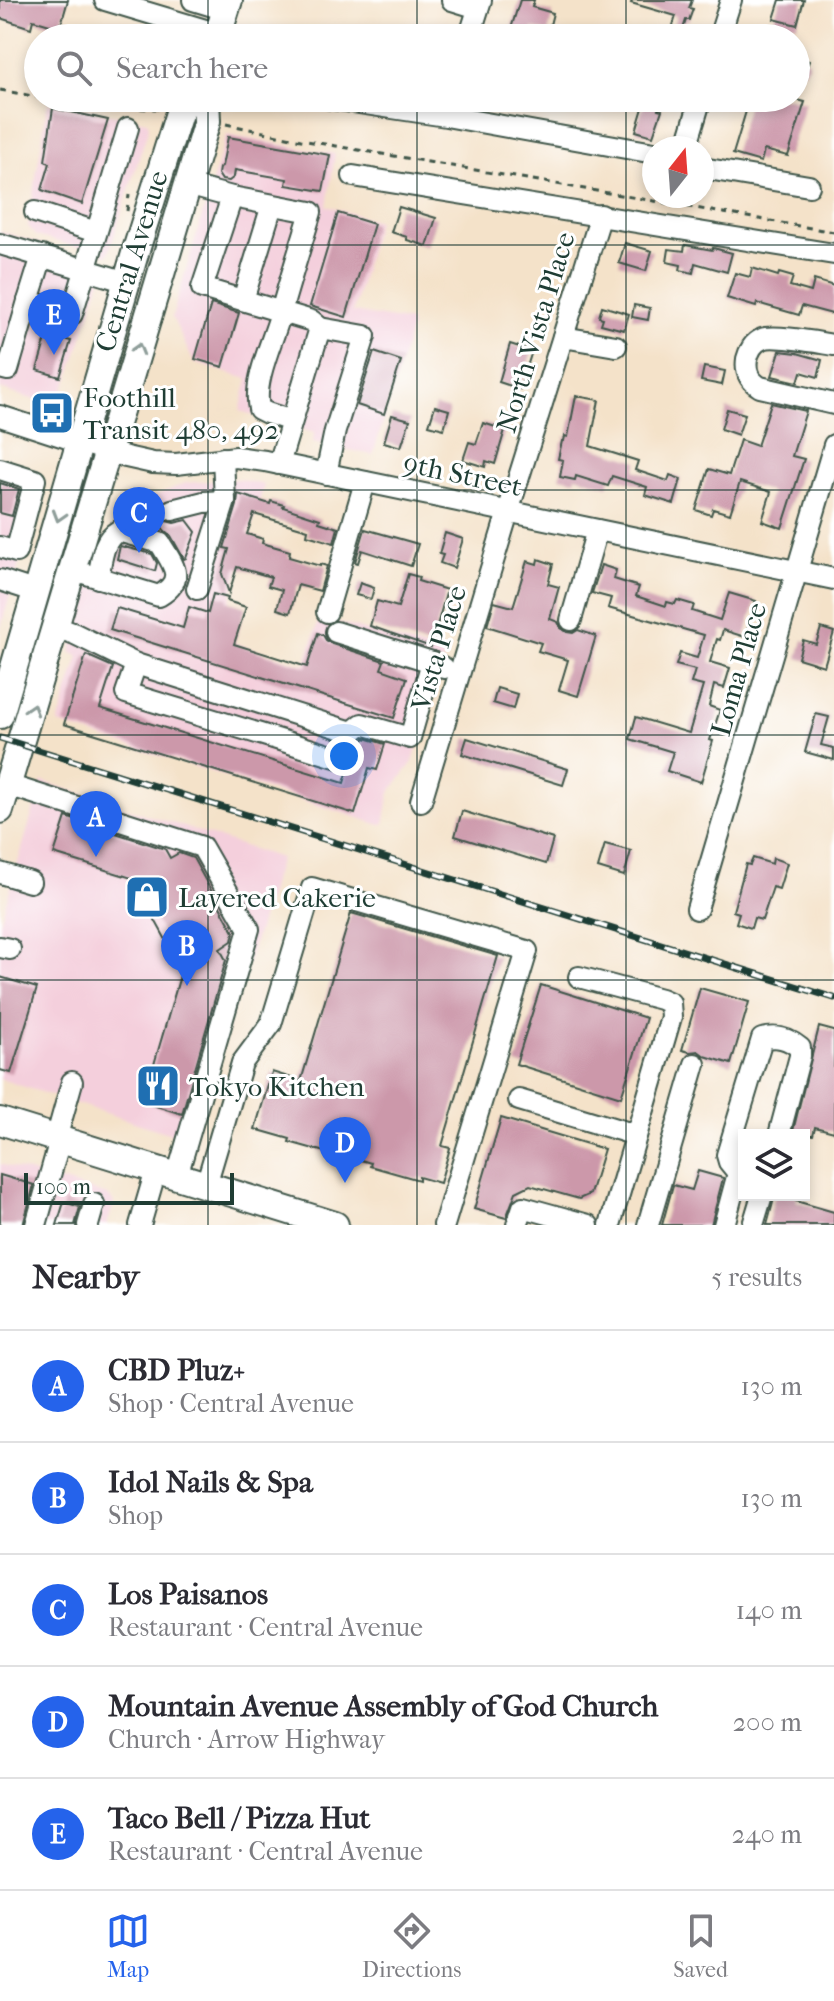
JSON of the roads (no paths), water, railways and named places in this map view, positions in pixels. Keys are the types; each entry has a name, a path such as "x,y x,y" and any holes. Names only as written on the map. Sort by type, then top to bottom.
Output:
{"main road":[{"name":"Central Avenue","path":"0,715 179,112"},
{"name":"Central Avenue","path":"0,810 56,627 86,574 108,450 207,121 207,112"},
{"path":"0,1121 335,1225"}],"street":[{"path":"105,0 223,20"},
{"path":"193,0 223,20"},
{"path":"452,0 479,4 473,24"},
{"path":"723,24 731,0"},
{"path":"471,112 642,150"},
{"path":"690,136 697,112"},
{"path":"28,301 72,314 128,128"},
{"path":"714,170 809,186"},
{"path":"353,176 834,254"},
{"path":"187,185 311,212 258,386 259,409 292,421"},
{"path":"232,197 202,288 312,321 320,328 365,336 335,431 326,474"},
{"path":"243,300 272,205"},
{"path":"35,212 96,232"},
{"name":"North Vista Place","path":"508,512 601,215"},
{"path":"0,244 127,282"},
{"path":"0,368 8,370 42,256"},
{"path":"279,464 320,328"},
{"path":"563,337 616,346"},
{"path":"834,345 763,338 752,347 747,372 752,382 760,387 834,404"},
{"name":"9th Street","path":"0,416 153,463 176,464 236,457 279,464 834,579"},
{"name":"Loma Place","path":"697,909 834,445"},
{"path":"197,589 225,501 223,458"},
{"path":"0,469 35,480 16,552 0,547"},
{"path":"327,612 365,482"},
{"path":"172,510 204,502 225,501"},
{"name":"Vista Place","path":"421,801 508,512"},
{"path":"571,620 597,530"},
{"path":"118,531 160,543 176,570 170,589 159,596 86,574 109,536 118,531"},
{"path":"0,580 37,592"},
{"path":"56,627 136,664 352,732"},
{"path":"336,632 460,673"},
{"path":"136,664 126,693 342,759 352,732 362,724 410,738 432,662"},
{"path":"8,785 202,847 249,929 166,1173 140,1225"},
{"path":"0,873 30,882"},
{"path":"206,1185 242,1063 271,1024 312,888 527,951 444,1225"},
{"path":"579,977 670,1003 671,1017 610,1225"},
{"path":"724,1225 738,1173 727,1155 762,1039 772,1036 790,1040 800,1048 781,1129"},
{"path":"648,1225 695,1064"},
{"path":"36,1225 72,1082"},
{"path":"519,1100 636,1135"},
{"path":"753,1225 760,1201"},
{"path":"88,1225 94,1204"},
{"path":"517,1225 523,1207 588,1225"}],"railway":[{"path":"0,738 834,998"}],"place":[{"name":"Taco Bell / Pizza Hut","path":"54,355"},
{"name":"Foothill Transit 480, 492","path":"52,413"},
{"name":"Los Paisanos","path":"139,553"},
{"name":"CBD Pluz+","path":"96,857"},
{"name":"Layered Cakerie","path":"147,897"},
{"name":"Idol Nails & Spa","path":"187,986"},
{"name":"Tokyo Kitchen","path":"158,1086"},
{"name":"Mountain Avenue Assembly of God Church","path":"345,1183"}]}
